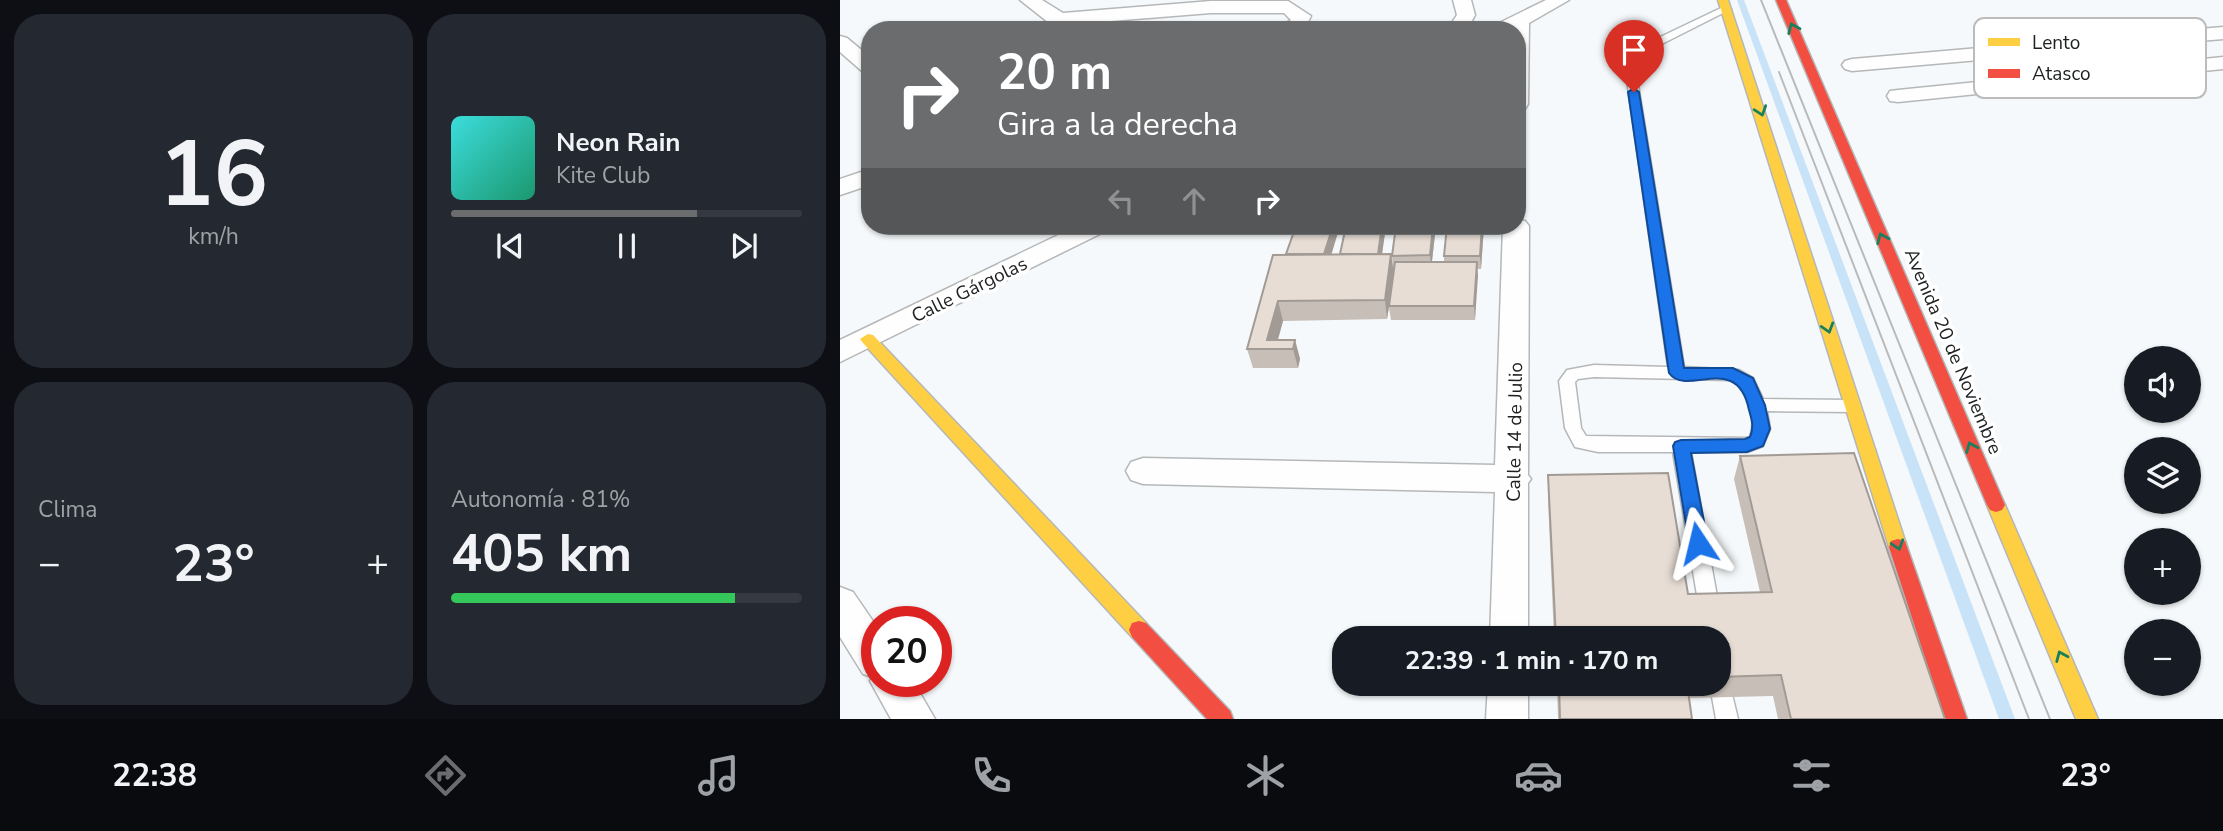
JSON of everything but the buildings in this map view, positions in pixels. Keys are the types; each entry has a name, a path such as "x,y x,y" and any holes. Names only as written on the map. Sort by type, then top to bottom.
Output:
{"main road":[{"name":"Avenida 20 de Noviembre","path":"1781,0 2087,719"},
{"path":"1725,4 1764,119 1852,406 1956,719"},
{"path":"868,339 1222,719"}],"street":[{"path":"1029,0 1059,21"},
{"path":"1462,0 1466,15 1462,21"},
{"path":"1519,21 1560,0"},
{"path":"1089,21 1211,7 1288,8 1296,10 1302,16 1300,21"},
{"path":"840,42 861,61"},
{"path":"1852,65 1974,54"},
{"path":"840,74 861,69"},
{"path":"1898,96 1974,88"},
{"path":"840,188 861,180"},
{"name":"Calle Gárgolas","path":"840,352 1079,235"},
{"name":"Calle 14 de Julio","path":"1509,626 1514,479 1516,235"},
{"path":"1143,471 1514,479"},
{"path":"840,604 861,636"},
{"path":"1507,719 1508,696"},
{"path":"900,697 914,719"}],"lane":[{"path":"1677,373 1630,66 1635,53 1725,4"},
{"path":"1594,371 1733,374 1747,382 1757,405 1762,429 1757,441 1747,446 1598,445 1581,442 1573,428 1567,381 1573,374 1594,371"},
{"path":"1757,405 1852,406"},
{"path":"1681,446 1710,615"}],"shaded area":[{"path":"1737,0 1744,0 2015,719 1999,719"}],"tram line":[{"path":"1761,0 2050,719"},
{"path":"1779,72 2029,719"}],"traffic: slow":[{"path":"1723,0 1898,547"},
{"path":"868,339 1139,630"},
{"path":"1996,505 2087,719"}],"traffic: jam":[{"path":"1781,0 1996,505"},
{"path":"1898,547 1956,719"},
{"path":"1139,630 1222,719"}],"route":[{"path":"1634,92 1677,373 1733,374 1747,382 1757,405 1762,429 1757,441 1747,446 1681,446 1698,543"}]}
